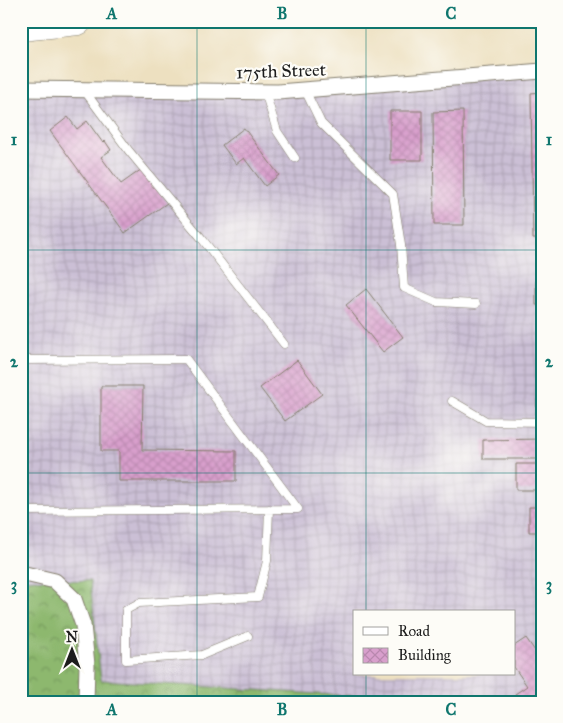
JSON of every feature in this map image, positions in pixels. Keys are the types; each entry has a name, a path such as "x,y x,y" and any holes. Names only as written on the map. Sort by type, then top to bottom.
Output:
{"highway":[{"path":"21,27 78,21"}],"street":[{"name":"175th Street","path":"21,89 265,92 542,71"},
{"path":"21,574 55,581 74,599 83,626 86,657 86,702"}],"lane":[{"path":"84,90 129,151 203,240 284,344"},
{"path":"305,90 321,123 393,194 401,244 404,288 436,302 476,304"},
{"path":"265,92 277,131 295,158"},
{"path":"21,360 186,359 298,509 21,511"},
{"path":"452,400 486,421 542,422"},
{"path":"248,636 202,654 126,660 126,610 139,603 258,597 267,561 269,509"}],"shaded area":[{"path":"542,74 542,702 432,702 100,680 90,581 21,579 21,87 278,92"}],"green space":[{"path":"21,579 90,581 101,680 395,699 395,702 21,702"}],"building":[{"path":"542,92 542,239 533,239 531,93"},
{"path":"390,111 422,111 422,160 390,160"},
{"path":"463,111 464,225 434,225 433,112"},
{"path":"68,117 77,129 87,121 103,143 105,141 111,150 101,157 121,184 142,169 167,203 125,233 50,131"},
{"path":"244,128 279,175 265,186 244,158 236,164 222,145"},
{"path":"536,276 542,276 542,305 536,305"},
{"path":"366,289 403,337 383,352 346,305"},
{"path":"537,358 542,358 542,382 538,382"},
{"path":"297,360 322,394 285,421 260,388"},
{"path":"101,386 143,386 142,450 236,451 236,481 119,481 119,451 101,451"},
{"path":"537,399 542,399 542,414 536,414"},
{"path":"542,439 542,459 483,459 483,440"},
{"path":"516,464 542,464 542,490 516,490"},
{"path":"529,507 542,507 542,532 529,532"},
{"path":"526,638 542,661 542,702 520,702 515,694 527,686 516,670 516,645"}]}
